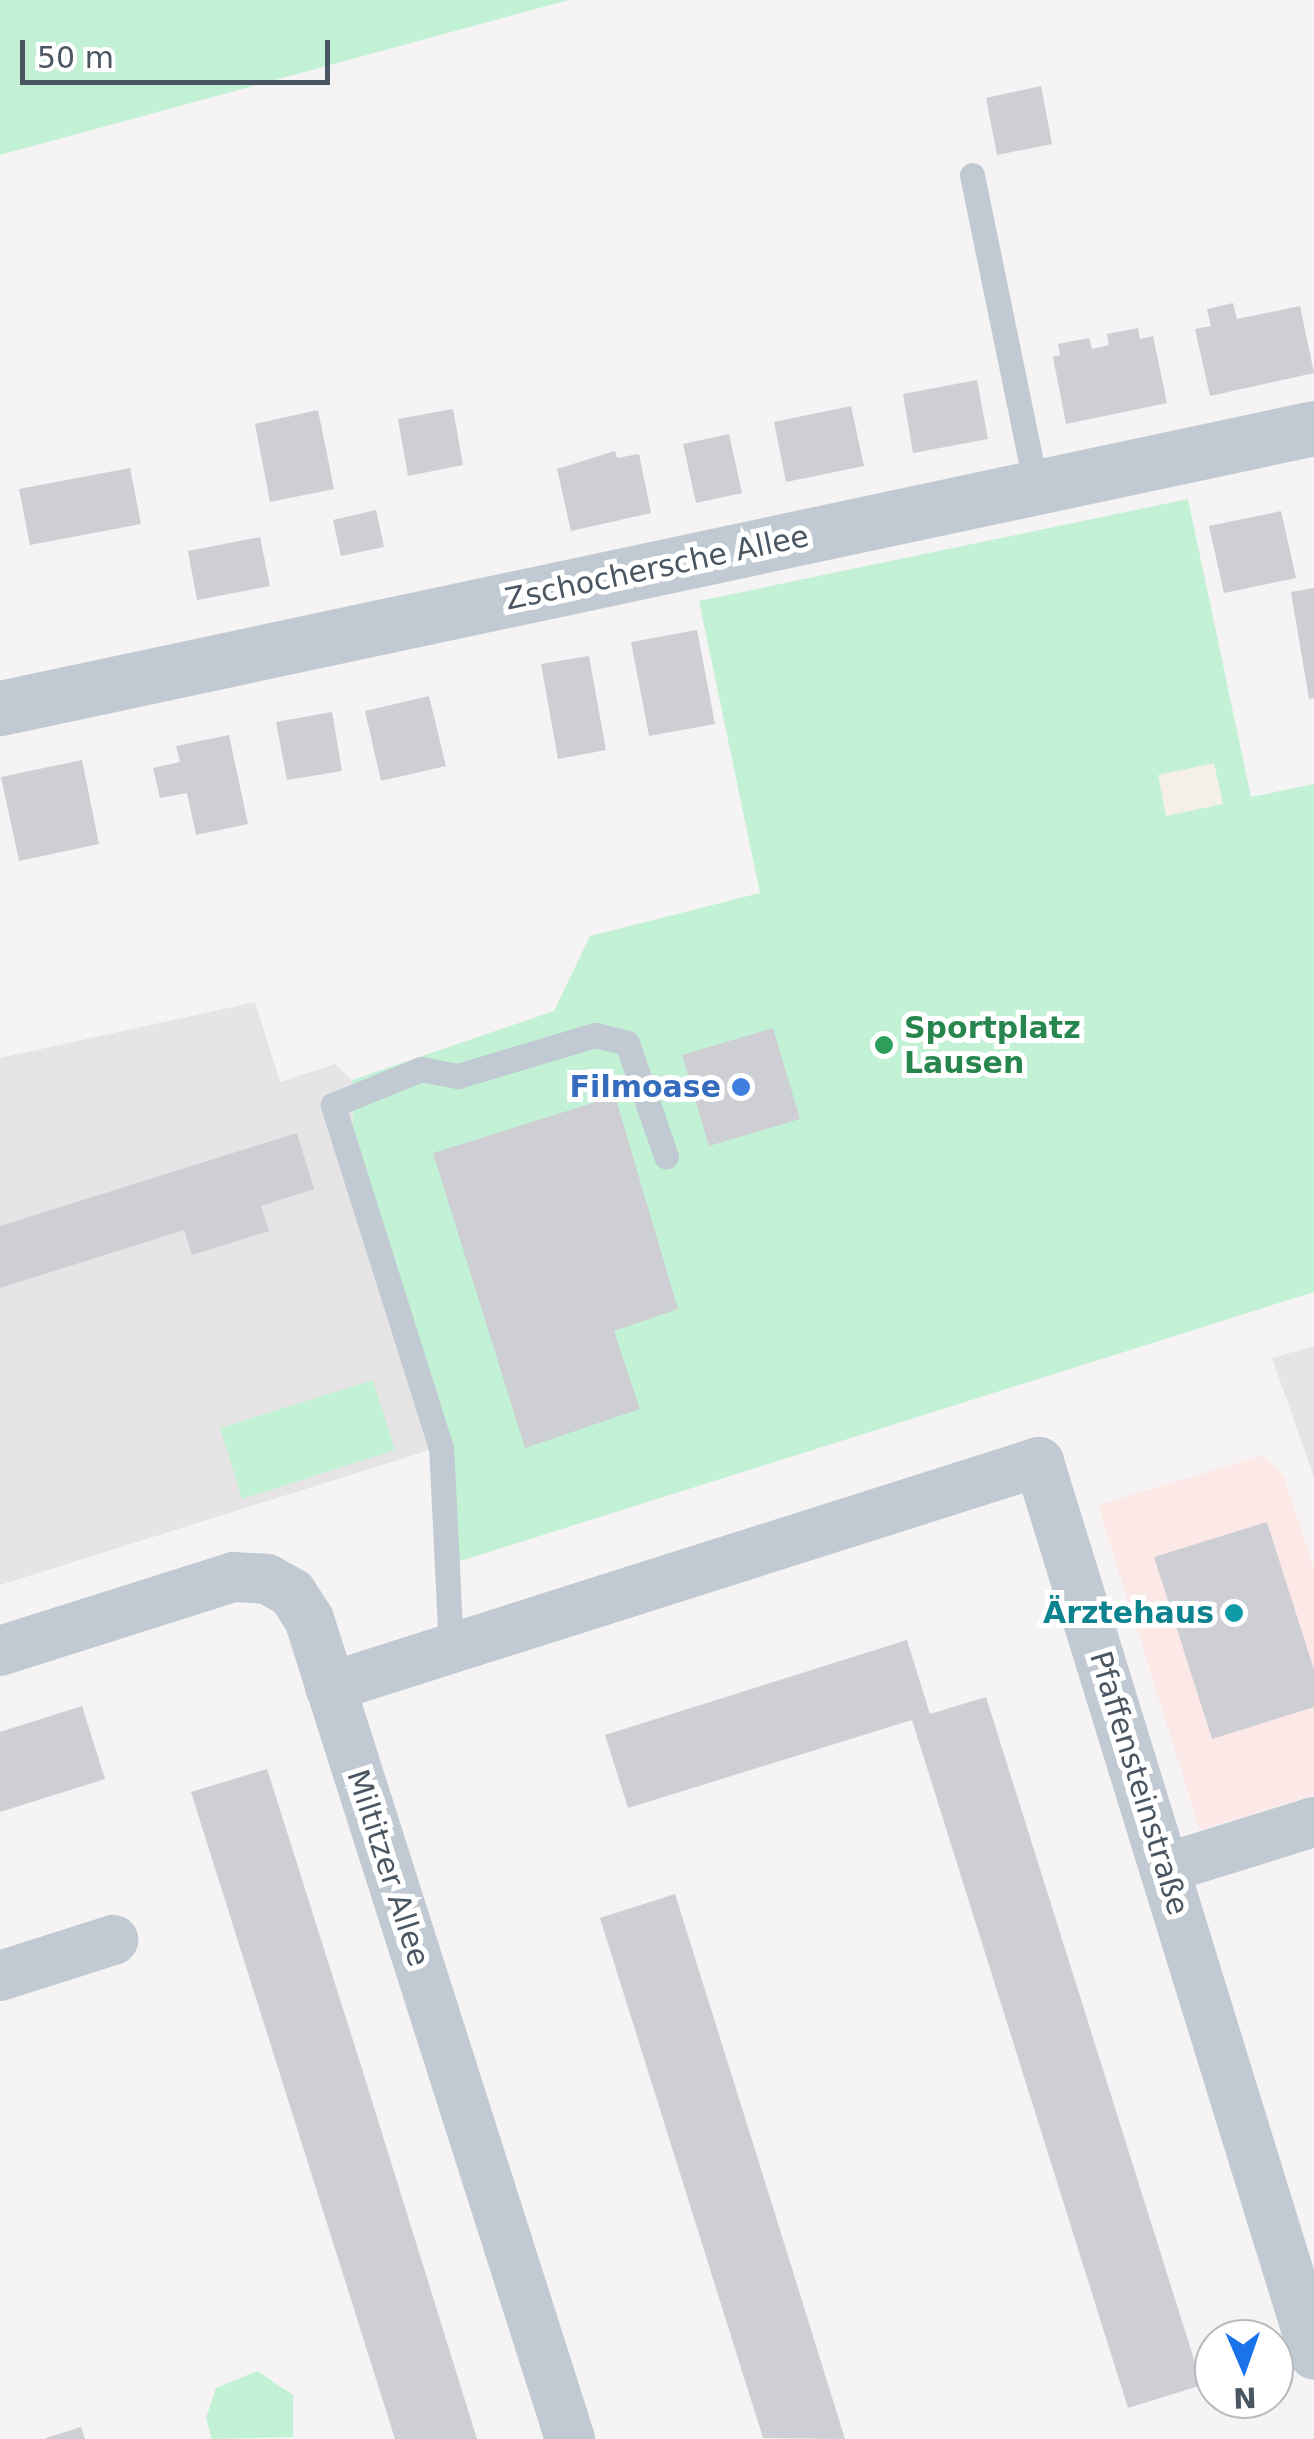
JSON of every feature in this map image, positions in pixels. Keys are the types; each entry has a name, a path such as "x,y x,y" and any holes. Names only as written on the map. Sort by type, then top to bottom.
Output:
{"street":[{"name":"Zschochersche Allee","path":"0,708 1314,428"},
{"name":"Pfaffensteinstraße","path":"330,1688 1039,1462 1314,2355"},
{"name":"Miltitzer Allee","path":"0,1651 233,1577 266,1579 292,1593 309,1619 570,2439"},
{"path":"1166,1868 1314,1822"},
{"path":"0,1976 113,1940"}],"lane":[{"path":"972,175 1036,488"},
{"path":"451,1649 441,1448 333,1104 422,1069 458,1076 595,1035 628,1043 666,1156"}],"shaded area":[{"path":"255,1002 280,1082 335,1064 352,1080 353,1145 452,1443 0,1585 0,1058"},
{"path":"1314,1346 1314,1477 1272,1358"},
{"path":"1262,1456 1283,1475 1314,1569 1314,1795 1200,1830 1098,1505"}],"green space":[{"path":"0,0 569,0 0,155"},
{"name":"Sportplatz Lausen","path":"1188,499 1251,797 1314,784 1314,1292 457,1562 353,1145 352,1080 554,1011 590,936 760,893 699,601"},
{"path":"373,1380 395,1450 242,1499 220,1428"},
{"path":"257,2371 293,2395 293,2437 212,2439 206,2418 216,2388"}],"sand":[{"path":"1214,763 1223,804 1166,816 1158,775"}],"building":[{"path":"1041,86 1052,144 997,155 986,98"},
{"path":"1233,303 1237,319 1300,306 1314,373 1210,396 1195,329 1211,326 1207,309"},
{"path":"1138,328 1140,339 1153,336 1167,403 1066,424 1053,357 1060,355 1058,344 1089,338 1092,349 1109,345 1107,334"},
{"path":"977,380 988,439 913,453 903,394"},
{"path":"851,406 864,466 786,482 774,422"},
{"path":"453,409 463,465 408,476 398,419"},
{"path":"318,410 334,489 270,502 255,424"},
{"path":"729,434 742,493 696,503 683,444"},
{"path":"615,451 617,458 639,454 651,513 571,531 557,469"},
{"path":"130,468 141,524 30,545 19,489"},
{"path":"376,510 384,547 341,556 333,520"},
{"path":"1281,511 1296,578 1224,593 1209,526"},
{"path":"260,537 270,586 197,600 188,551"},
{"path":"1314,588 1314,698 1309,699 1291,592"},
{"path":"697,630 715,724 649,736 631,642"},
{"path":"589,656 606,750 558,759 541,664"},
{"path":"429,696 446,766 381,781 365,711"},
{"path":"332,712 342,771 287,780 276,722"},
{"path":"229,735 248,824 196,835 187,793 160,798 153,768 180,762 176,746"},
{"path":"82,760 99,844 19,861 1,777"},
{"name":"Filmoase","path":"773,1028 800,1119 709,1146 682,1055"},
{"path":"615,1096 678,1309 614,1331 640,1409 525,1448 433,1153"},
{"path":"297,1133 314,1189 261,1206 269,1231 192,1255 184,1230 0,1288 0,1226"},
{"name":"Ärztehaus","path":"1267,1522 1314,1670 1314,1707 1212,1739 1154,1557"},
{"path":"907,1640 930,1714 986,1697 1194,2360 1194,2387 1128,2408 912,1720 628,1808 605,1735"},
{"path":"82,1706 105,1779 0,1812 0,1732"},
{"path":"267,1769 477,2439 395,2439 191,1792"},
{"path":"675,1894 845,2439 763,2438 600,1918"},
{"path":"81,2427 85,2439 46,2439 46,2438"}],"place":[{"name":"Sportplatz Lausen","path":"884,1045"},
{"name":"Filmoase","path":"741,1087"},
{"name":"Ärztehaus","path":"1234,1613"}]}
